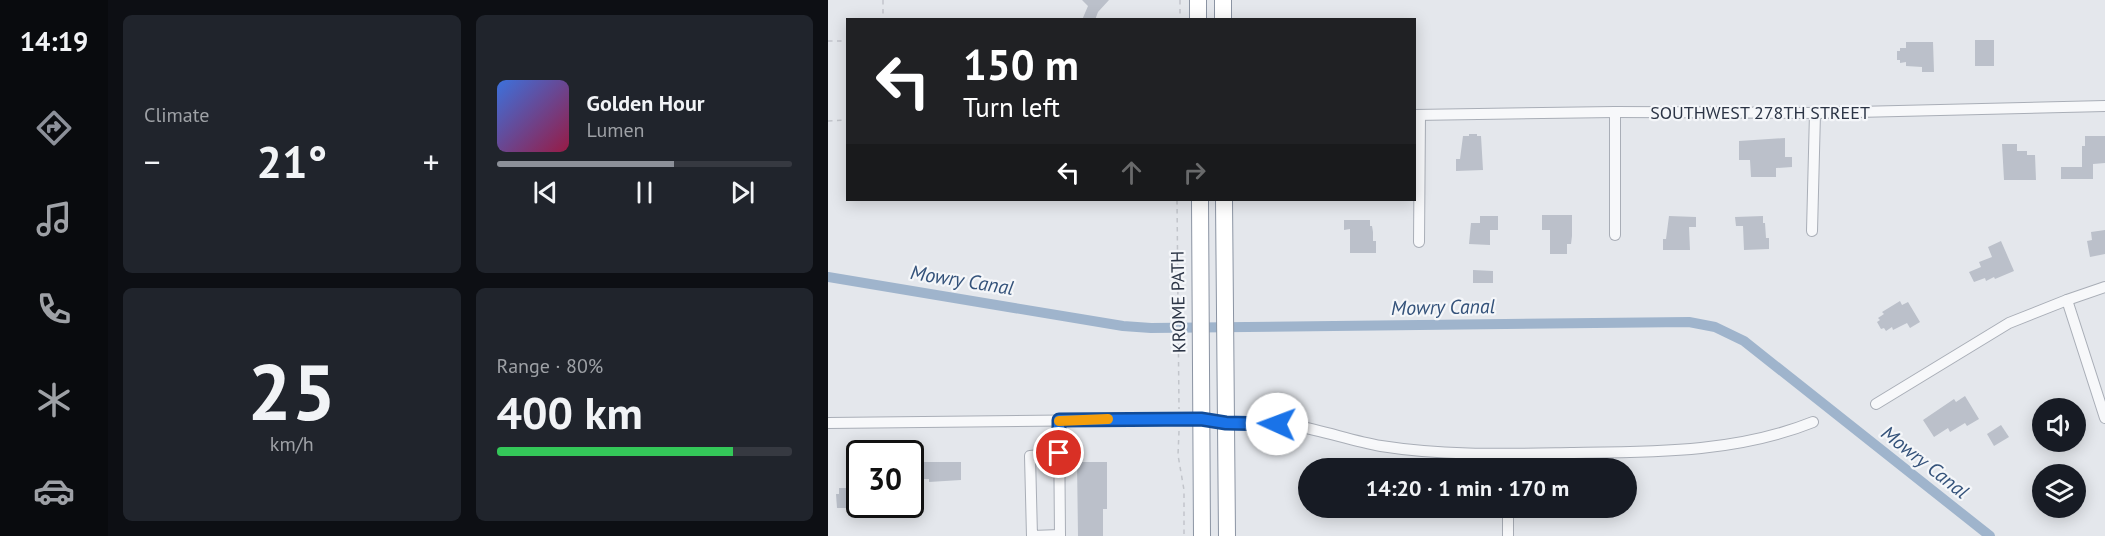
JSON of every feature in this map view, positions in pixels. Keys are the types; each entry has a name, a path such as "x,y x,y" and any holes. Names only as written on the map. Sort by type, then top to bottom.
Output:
{"highway":[{"path":"1198,0 1198,18"},
{"path":"1223,0 1223,18"},
{"path":"1200,201 1202,536"},
{"path":"1224,201 1227,536"}],"street":[{"name":"SOUTHWEST 278TH STREET","path":"1417,115 1615,112 1815,113 2105,106"},
{"path":"1615,112 1615,235"},
{"path":"1812,231 1815,113"},
{"path":"1417,115 1419,242"},
{"path":"1876,404 2009,323 2105,287"},
{"path":"2067,300 2105,418"},
{"path":"828,423 1201,419 1226,423 1258,422 1298,426 1379,446 1430,452 1508,454 1683,451 1785,434 1813,422"},
{"path":"1059,420 1060,536 1032,536 1030,456 1059,453"},
{"path":"1508,518 1508,536"}],"path":[{"path":"883,0 883,18"},
{"path":"1180,0 1180,18"},
{"path":"828,41 846,41"},
{"path":"828,121 846,120"},
{"name":"KROME PATH","path":"1178,201 1179,404"},
{"path":"1180,428 1178,455 1184,490 1184,536"}],"building":[{"path":"1082,0 1109,0 1096,18 1083,18 1088,6"},
{"path":"1975,40 1994,40 1994,66 1975,66"},
{"path":"1906,42 1933,42 1934,72 1922,72 1922,67 1906,66 1906,62 1900,63 1900,60 1897,60 1897,51 1900,51 1900,48 1906,48"},
{"path":"1469,134 1481,136 1483,170 1456,171 1456,159 1460,159 1463,136 1469,136"},
{"path":"2085,136 2105,136 2105,163 2093,164 2093,179 2061,179 2061,167 2082,167 2082,146 2085,146"},
{"path":"1785,138 1785,157 1792,157 1792,167 1776,168 1776,177 1751,177 1750,160 1739,160 1739,141"},
{"path":"2002,144 2017,144 2017,151 2027,151 2027,155 2035,155 2036,180 2004,180"},
{"path":"1542,215 1572,215 1571,244 1567,244 1567,254 1550,254 1550,230 1542,230"},
{"path":"1480,216 1498,216 1498,230 1490,230 1490,245 1469,244 1471,223 1480,223"},
{"path":"1669,216 1696,217 1696,227 1689,227 1690,250 1663,250 1663,239 1666,239"},
{"path":"1763,216 1766,238 1769,238 1769,249 1744,250 1743,226 1736,226 1735,217"},
{"path":"1344,220 1370,220 1373,241 1376,241 1376,253 1350,253 1350,229 1344,230"},
{"path":"2105,230 2105,254 2090,257 2087,241 2092,240 2091,232"},
{"path":"2001,241 2014,271 1995,279 1994,277 1986,281 1985,278 1974,282 1969,272 1981,267 1979,262 1992,257 1988,247"},
{"path":"1473,270 1493,271 1493,283 1473,283"},
{"path":"1900,301 1902,305 1908,302 1920,322 1910,328 1907,323 1893,330 1892,327 1886,331 1884,328 1881,329 1877,322 1880,320 1878,318 1884,314 1882,312"},
{"path":"1965,396 1979,419 1967,426 1965,423 1950,432 1948,428 1934,437 1923,420 1954,399 1956,402"},
{"path":"2001,425 2009,437 1994,446 1987,434"},
{"path":"924,462 961,462 961,480 929,482 929,479 924,479"},
{"path":"1077,462 1107,462 1107,509 1103,509 1103,536 1078,536"},
{"path":"839,488 846,488 846,508 837,508 836,494 839,494"}],"waterway":[{"name":"Mowry Canal","path":"828,277 1123,326 1151,328 1689,322 1715,327 1744,341 1990,536"}],"slow traffic":[{"path":"1059,421 1108,419"}],"route":[{"path":"1059,453 1059,420 1201,419 1226,423 1277,424"}]}
